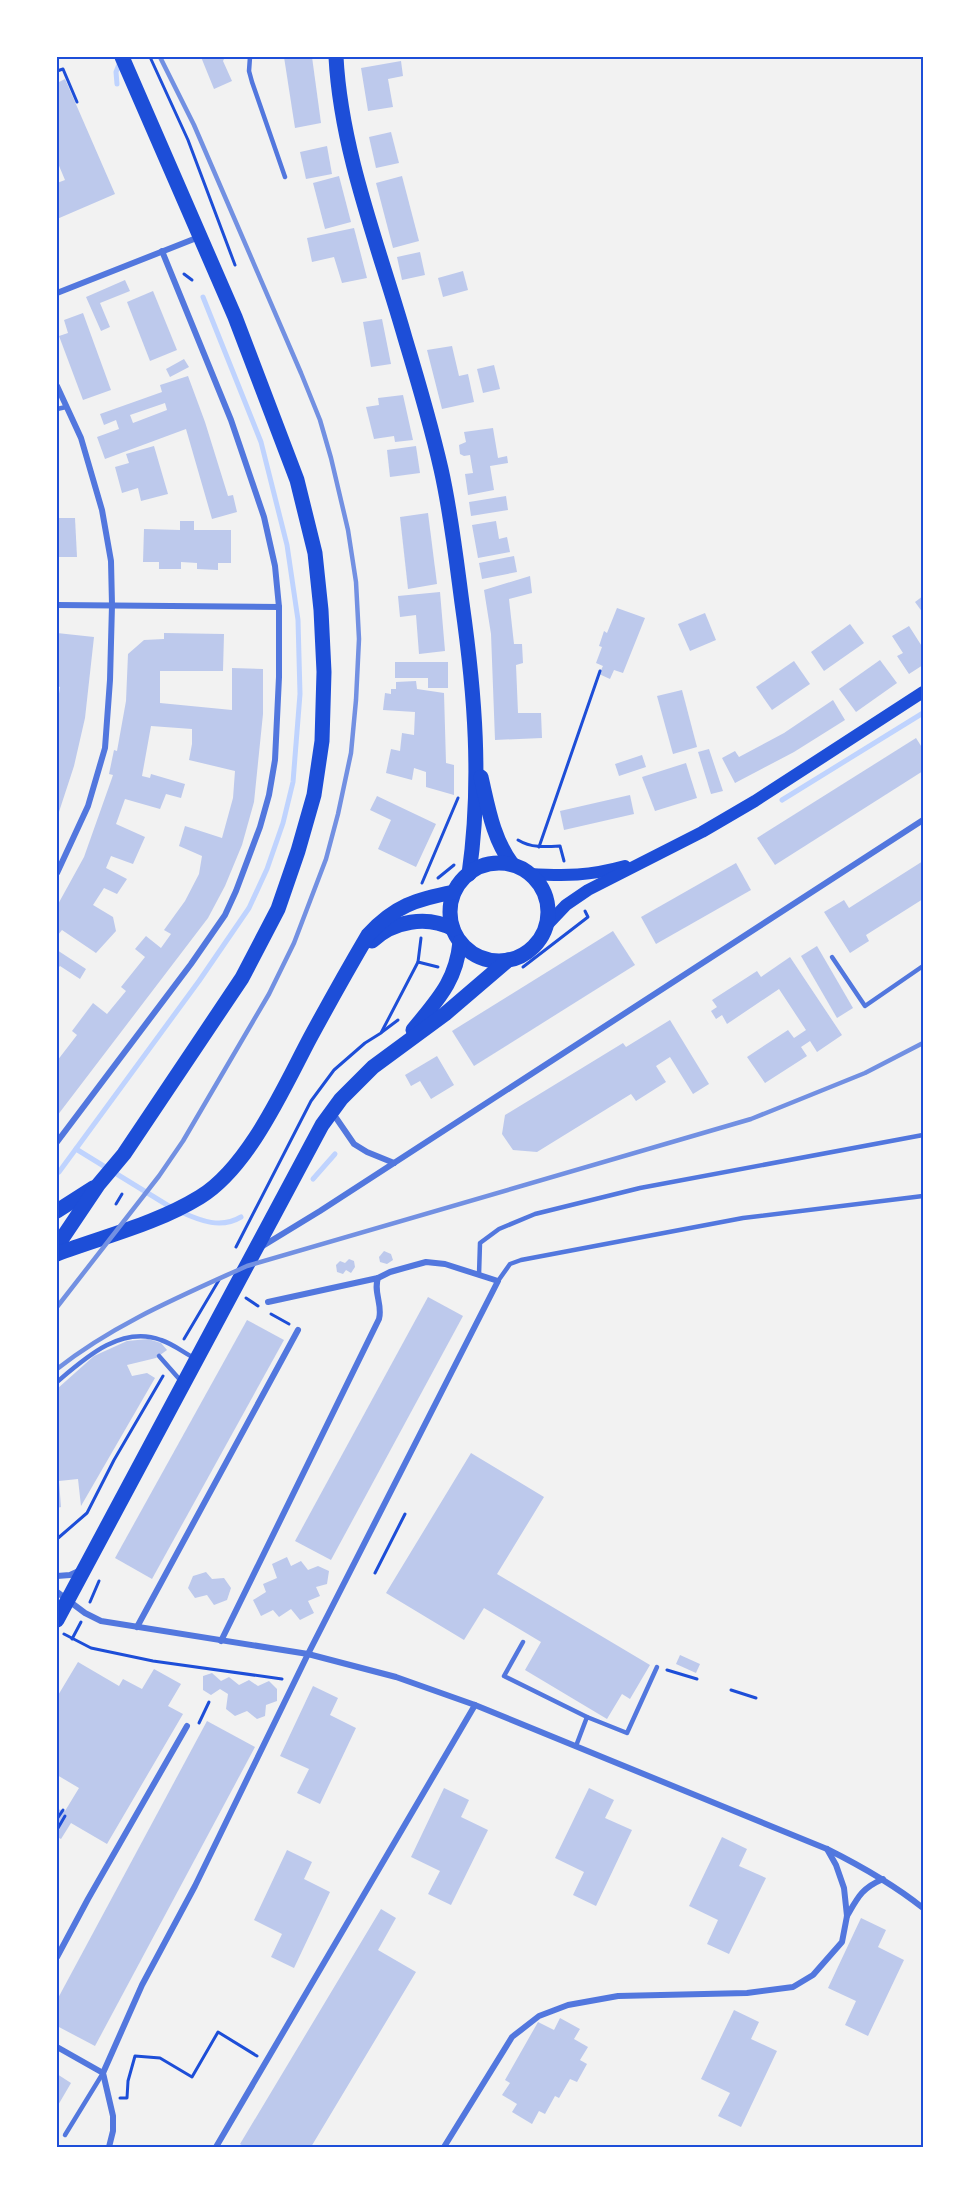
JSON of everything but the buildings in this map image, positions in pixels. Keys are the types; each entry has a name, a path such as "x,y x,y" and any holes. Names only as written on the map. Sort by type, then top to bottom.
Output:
{"main road":[{"path":"57,1246 98,1185 124,1154 242,978 278,909 298,851 314,795 322,741 324,672 321,610 315,553 297,480 235,317 122,57"},
{"path":"336,57 339,93 356,173 428,417 441,471 467,634 473,688 477,760 469,874"},
{"path":"57,1620 62,1596 86,1567 310,1145 331,1111 373,1067 399,1046 530,951 541,939 548,924 566,904 588,890 652,859 756,801 923,692"},
{"path":"477,760 495,831 506,857 512,864"},
{"path":"530,874 568,876 595,874 652,859"},
{"path":"399,1046 447,988 459,957 457,935 450,908 454,892 463,878 476,868 491,863 512,864 523,868 536,879 545,892 549,908 548,924"},
{"path":"57,1254 148,1223 202,1196 227,1174 244,1154 276,1102 368,935 386,916 410,903 454,892"},
{"path":"350,966 378,936 395,926 423,921 440,923 457,935 469,951 483,959 512,966"},
{"path":"57,1211 98,1185"}],"street":[{"path":"57,293 200,237"},
{"path":"57,1142 191,964 225,915 260,827 275,760 279,677 279,607 275,566 264,517 231,420 162,251"},
{"path":"57,386 81,438 102,510 111,561 112,605 111,680 105,748 88,806 57,873"},
{"path":"57,605 279,607"},
{"path":"254,1251 394,1163 923,820"},
{"path":"331,1111 354,1144 394,1163"},
{"path":"109,2147 113,2131 103,2073 142,1984 195,1886 308,1654 498,1281 445,1264 426,1262 390,1272 378,1278 268,1302"},
{"path":"221,1641 379,1319 376,1287 378,1278"},
{"path":"137,1627 298,1330"},
{"path":"57,1576 70,1575 86,1567"},
{"path":"62,1596 94,1619 308,1654 396,1677 576,1746 827,1849 883,1879 923,1908"},
{"path":"216,2147 475,1706"},
{"path":"57,1957 84,1905 187,1726"},
{"path":"444,2147 512,2037 539,2016 568,2005 618,1996 747,1993 793,1987 813,1975 842,1942 847,1916 844,1888 836,1865 827,1849"},
{"path":"847,1916 867,1886 883,1879"},
{"path":"57,2047 103,2073"}],"lane":[{"path":"250,57 249,71 252,82 285,177"},
{"path":"57,409 66,407"},
{"path":"832,957 865,1006 923,966"},
{"path":"479,1275 480,1243 499,1228 535,1214 640,1188 923,1135"},
{"path":"498,1281 505,1270 521,1260 743,1218 923,1196"},
{"path":"57,1382 94,1352 132,1336 160,1339 196,1359"},
{"path":"159,1356 183,1383"},
{"path":"523,1642 504,1676 586,1717 627,1733 657,1667"},
{"path":"576,1746 586,1717"},
{"path":"65,2135 103,2073"}],"path":[{"path":"150,57 188,140 235,265"},
{"path":"57,71 63,69 77,102"},
{"path":"539,847 600,671"},
{"path":"421,884 462,788"},
{"path":"495,831 509,829 512,836 524,844 539,847 560,846 568,876"},
{"path":"512,966 542,954 588,917 577,898"},
{"path":"381,1033 407,1014"},
{"path":"116,1204 122,1194"},
{"path":"375,1573 405,1514"},
{"path":"72,1639 91,1648 153,1661 295,1680"},
{"path":"657,1667 697,1679"},
{"path":"731,1690 756,1698"},
{"path":"187,1726 195,1730 209,1702"},
{"path":"57,1819 63,1810"},
{"path":"57,1827 65,1816"},
{"path":"109,2098 127,2098 128,2081 135,2056 160,2058 192,2077 218,2032 267,2061"}],"waterway":[{"path":"117,84 116,72 120,62"},
{"path":"59,1172 199,981 249,908 267,869 283,823 293,782 300,694 298,620 287,545 261,442 203,297"},
{"path":"782,800 923,713"},
{"path":"76,1149 172,1208"},
{"path":"313,1179 335,1154"},
{"path":"181,1212 204,1221 218,1223 234,1221 241,1217"}],"railway":[{"path":"57,1307 159,1176 183,1141 269,994 294,943 326,859 351,753 356,700 359,639 356,582 348,530 320,420 194,125 160,57"},
{"path":"57,1369 101,1338 173,1300 247,1266 751,1119 865,1073 923,1043"}]}
